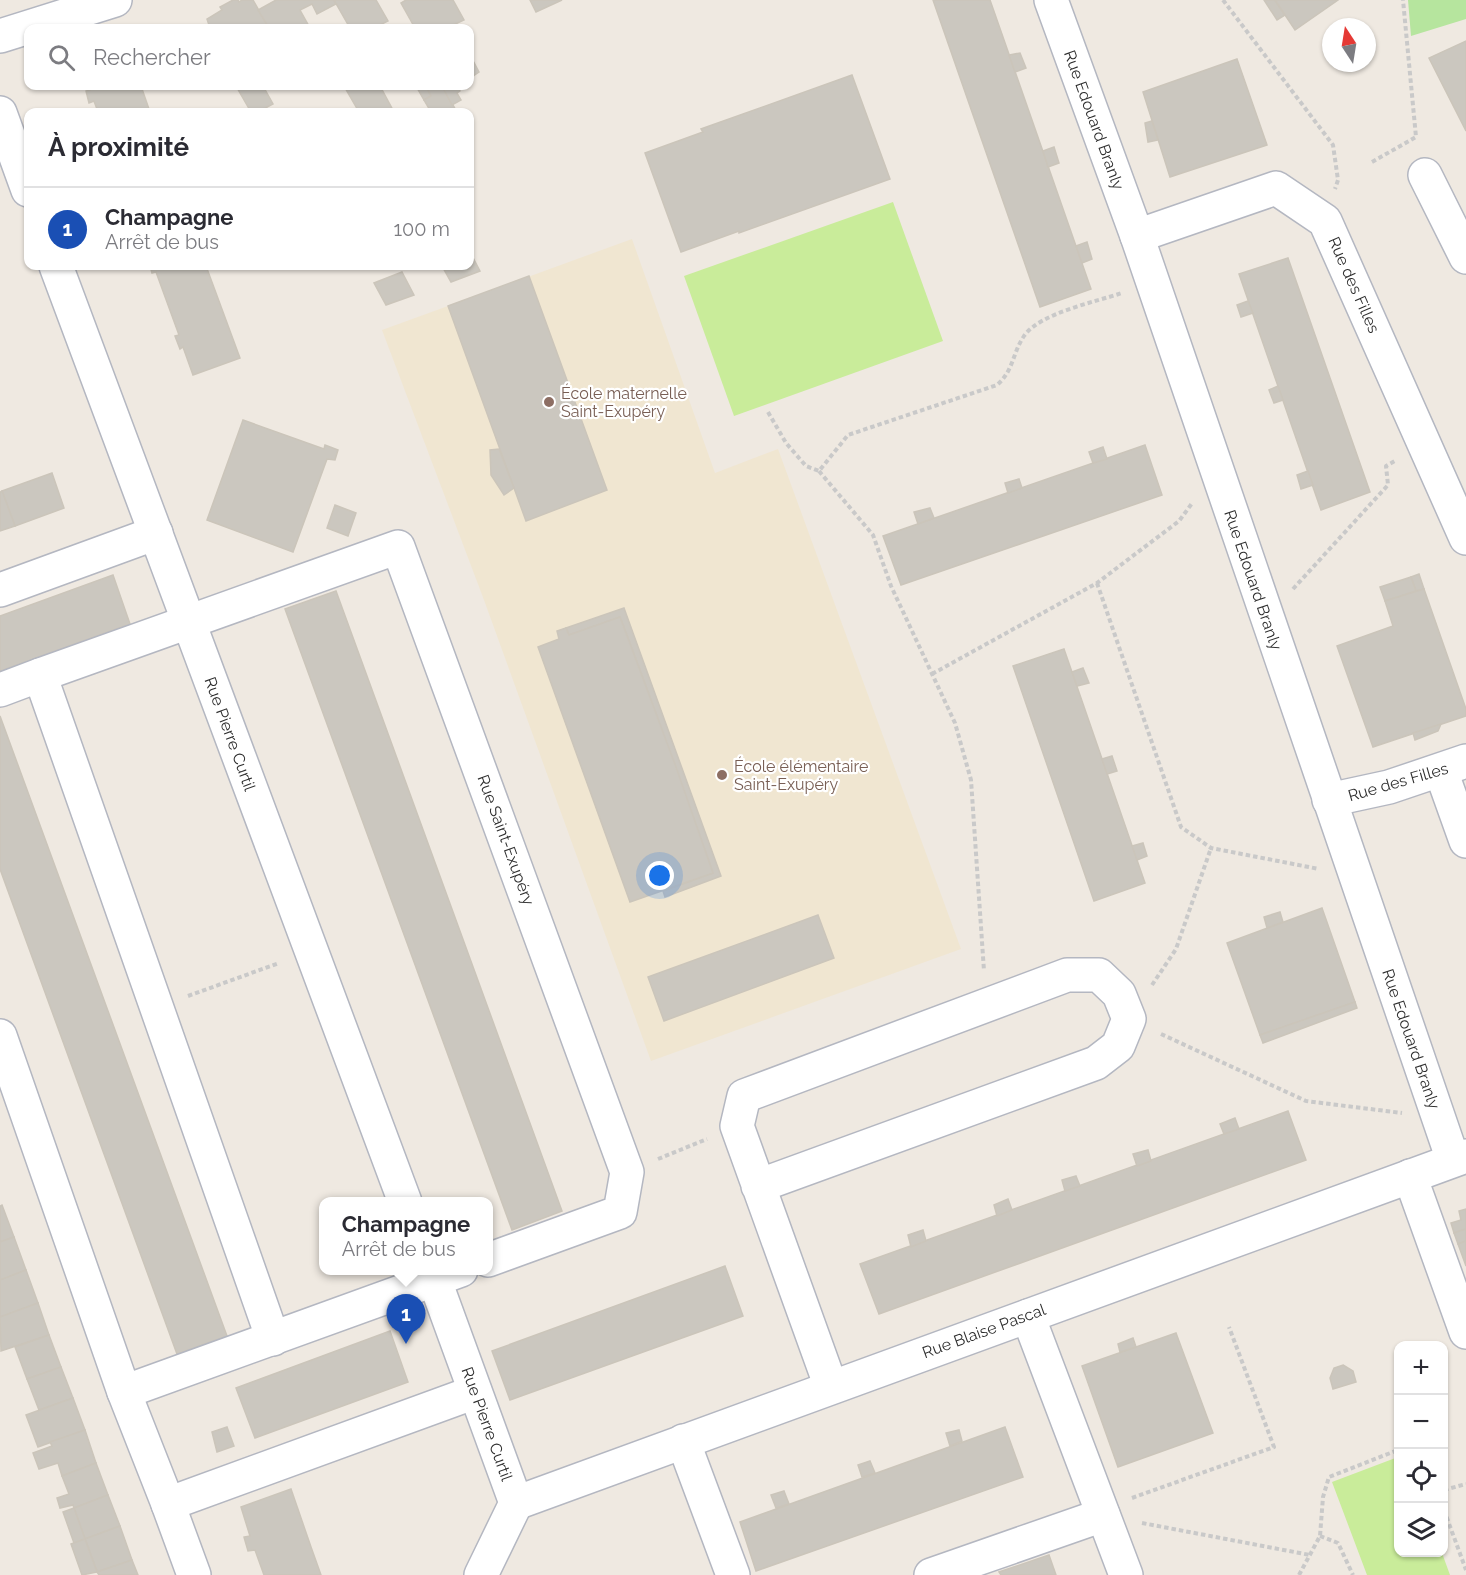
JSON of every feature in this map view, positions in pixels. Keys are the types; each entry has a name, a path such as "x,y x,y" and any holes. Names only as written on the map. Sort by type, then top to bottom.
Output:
{"street":[{"path":"38,24 115,0"},
{"name":"Rue Edouard Branly","path":"1051,0 1137,236 1151,283 1435,1109 1459,1158"},
{"path":"0,36 24,28"},
{"path":"0,113 24,179"},
{"path":"1425,175 1466,258"},
{"name":"Rue des Filles","path":"1137,236 1276,188 1325,221 1425,443 1453,472 1466,538"},
{"name":"Rue Pierre Curtil","path":"57,270 403,1197"},
{"path":"0,590 156,533"},
{"name":"Rue Saint-Exupéry","path":"189,623 398,547 627,1172"},
{"path":"0,690 189,623"},
{"path":"40,675 273,1339"},
{"path":"1454,766 1466,841"},
{"name":"Rue des Filles","path":"1329,800 1389,788 1454,766"},
{"path":"758,1186 1096,1063 1118,1046 1129,1019 1119,994 1099,975 1068,975 744,1096 737,1126 758,1186 831,1388"},
{"path":"0,1036 124,1392 194,1575"},
{"name":"Rue Blaise Pascal","path":"516,1503 1459,1158"},
{"path":"493,1259 620,1212 627,1172"},
{"path":"1410,1176 1466,1332"},
{"path":"124,1392 273,1339 439,1275"},
{"name":"Rue Pierre Curtil","path":"442,1275 475,1392 516,1503 481,1575"},
{"path":"1028,1316 1126,1575"},
{"path":"168,1504 475,1392"},
{"path":"683,1441 733,1575"},
{"path":"951,1572 1103,1515"}],"path":[{"path":"1223,0 1333,145 1338,180 1335,188 1323,199 1313,202 1294,200"},
{"path":"1372,162 1416,137 1403,0"},
{"path":"819,471 848,435 996,385 1006,376 1020,342 1034,325 1048,317 1151,283"},
{"path":"768,412 786,443 799,459 806,466 819,471 873,535 891,586 956,723 971,780 986,1006"},
{"path":"1266,618 1388,485 1386,466 1425,443"},
{"path":"932,674 1097,583 1179,521 1216,470"},
{"path":"1097,583 1181,827 1211,848 1355,876"},
{"path":"1211,848 1176,949 1129,1019 1306,1101 1403,1113 1435,1109"},
{"path":"156,1007 311,951"},
{"path":"627,1172 737,1126"},
{"path":"1103,1515 1122,1502 1274,1447 1229,1327"},
{"path":"1299,1575 1320,1536 1323,1497 1329,1477 1394,1452"},
{"path":"1448,1489 1466,1484"},
{"path":"1103,1515 1310,1555"},
{"path":"1448,1523 1466,1570"},
{"path":"1320,1536 1338,1544 1353,1575"}],"shaded area":[{"name":"École élémentaire Saint-Exupéry","path":"632,239 715,473 778,449 961,949 651,1061 484,600 382,330"}],"green space":[{"path":"1408,0 1466,0 1466,19 1411,36"},
{"path":"893,202 943,341 734,416 684,276"},
{"path":"1394,1459 1394,1557 1443,1557 1450,1575 1367,1575 1332,1482"}],"building":[{"path":"233,0 239,2 253,0 267,24 209,24 207,19 222,10 220,7"},
{"path":"276,0 334,0 336,4 317,14 312,4 300,10 308,24 267,24 258,10"},
{"path":"334,0 376,0 388,21 382,24 348,24"},
{"path":"406,0 453,0 464,20 456,24 413,24 401,3"},
{"path":"530,0 562,0 536,12"},
{"path":"933,0 990,0 1091,289 1040,307"},
{"path":"1264,0 1275,0 1285,15 1277,20"},
{"path":"1275,0 1338,0 1295,30"},
{"path":"1466,41 1466,131 1429,58"},
{"path":"1020,53 1026,68 1015,72 1009,55"},
{"path":"1237,59 1267,145 1170,177 1143,92"},
{"path":"474,63 479,72 474,75"},
{"path":"852,75 890,179 681,252 645,153 703,132 701,129"},
{"path":"142,90 149,108 97,108 94,101 89,103 86,91"},
{"path":"238,90 265,90 273,104 266,108 249,108"},
{"path":"346,90 382,90 392,108 357,108"},
{"path":"418,90 428,90 431,96 424,100"},
{"path":"428,90 444,90 455,108 429,108 424,100 431,96"},
{"path":"444,90 460,90 457,93 461,100 452,105"},
{"path":"1152,121 1158,140 1148,142 1145,123"},
{"path":"1054,147 1059,163 1048,167 1043,151"},
{"path":"1087,242 1092,259 1082,263 1076,246"},
{"path":"1288,258 1370,492 1321,510 1239,274"},
{"path":"474,260 480,271 451,282 444,270 474,270"},
{"path":"151,270 207,270 240,358 193,375 183,347 180,349 175,336 179,335 156,272 152,273"},
{"path":"402,272 414,295 386,305 374,283"},
{"path":"529,276 607,490 526,521 448,306"},
{"path":"1248,301 1253,313 1241,317 1237,305"},
{"path":"1278,386 1283,400 1274,403 1269,390"},
{"path":"243,420 324,449 325,445 338,450 335,460 327,459 293,552 207,520"},
{"path":"1145,445 1162,495 901,585 883,536"},
{"path":"1103,447 1107,459 1093,463 1089,452"},
{"path":"499,449 514,488 504,495 491,475 490,450"},
{"path":"1308,471 1313,485 1301,489 1297,475"},
{"path":"52,473 64,508 15,526 2,491"},
{"path":"1019,479 1022,488 1008,493 1005,483"},
{"path":"2,491 15,526 0,531 0,492"},
{"path":"335,505 356,513 348,536 327,528"},
{"path":"930,508 934,518 918,524 914,512"},
{"path":"1419,574 1424,589 1416,591 1411,577"},
{"path":"113,575 130,624 0,671 0,616"},
{"path":"1411,577 1416,591 1385,601 1380,587"},
{"path":"1424,589 1466,709 1466,716 1373,747 1337,646 1393,626 1385,601"},
{"path":"336,591 562,1211 512,1230 285,609"},
{"path":"624,608 721,876 665,897 663,891 713,873 651,700 620,617 569,635 566,628"},
{"path":"620,617 713,873 630,902 538,647 559,639 557,631 566,628 569,635"},
{"path":"1064,649 1145,883 1094,901 1013,666"},
{"path":"1083,668 1089,683 1077,686 1072,672"},
{"path":"0,716 227,1336 177,1354 0,869"},
{"path":"1441,724 1438,731 1415,740 1413,733"},
{"path":"1112,756 1117,771 1107,774 1102,759"},
{"path":"1143,843 1147,856 1137,860 1132,846"},
{"path":"1322,908 1355,1002 1260,1035 1227,943"},
{"path":"1280,912 1283,922 1267,928 1264,917"},
{"path":"818,915 834,958 664,1021 648,977"},
{"path":"1355,1002 1357,1008 1263,1043 1260,1035"},
{"path":"1288,1111 1306,1160 879,1314 860,1264"},
{"path":"1235,1118 1239,1129 1224,1134 1220,1124"},
{"path":"1148,1150 1151,1161 1137,1166 1133,1154"},
{"path":"1076,1176 1080,1186 1065,1191 1062,1180"},
{"path":"1008,1199 1012,1210 997,1216 994,1205"},
{"path":"2,1205 14,1237 0,1242 0,1206"},
{"path":"1466,1209 1466,1229 1454,1233 1451,1223 1461,1220 1459,1211"},
{"path":"1466,1229 1466,1241 1458,1244 1454,1233"},
{"path":"923,1230 926,1241 911,1247 908,1235"},
{"path":"14,1237 26,1270 0,1280 0,1242"},
{"path":"1466,1241 1466,1266 1458,1244"},
{"path":"725,1266 743,1316 510,1400 492,1351"},
{"path":"26,1270 38,1303 0,1317 0,1280"},
{"path":"38,1303 49,1335 1,1351 0,1317"},
{"path":"390,1331 408,1382 255,1438 236,1388"},
{"path":"1176,1333 1213,1433 1118,1467 1082,1366"},
{"path":"49,1335 61,1367 27,1379 15,1347"},
{"path":"1133,1338 1136,1347 1120,1352 1118,1344"},
{"path":"1343,1365 1353,1371 1356,1382 1333,1389 1330,1378 1334,1368"},
{"path":"61,1367 73,1398 39,1410 27,1379"},
{"path":"73,1398 85,1430 38,1447 26,1415"},
{"path":"227,1427 234,1446 217,1452 212,1432"},
{"path":"1005,1427 1023,1477 756,1571 740,1522"},
{"path":"85,1430 96,1463 62,1476 58,1463 39,1469 33,1453 52,1446 50,1442"},
{"path":"959,1430 962,1441 950,1446 946,1433"},
{"path":"870,1461 875,1473 862,1477 858,1465"},
{"path":"96,1463 108,1495 74,1508 73,1505 60,1508 57,1498 69,1494 62,1476"},
{"path":"291,1489 321,1575 264,1575 255,1550 248,1551 244,1537 250,1536 241,1507"},
{"path":"784,1491 789,1504 776,1508 771,1495"},
{"path":"108,1495 120,1526 85,1539 74,1508"},
{"path":"74,1508 85,1539 74,1543 63,1512"},
{"path":"120,1526 132,1560 97,1572 85,1539"},
{"path":"85,1539 97,1572 82,1575 71,1544"},
{"path":"1049,1555 1056,1575 1001,1575 999,1572"},
{"path":"132,1560 138,1575 99,1575 97,1572"}],"place":[{"name":"École maternelle Saint-Exupéry","path":"549,402"},
{"name":"École élémentaire Saint-Exupéry","path":"722,775"},
{"name":"Champagne","path":"406,1344"}]}
